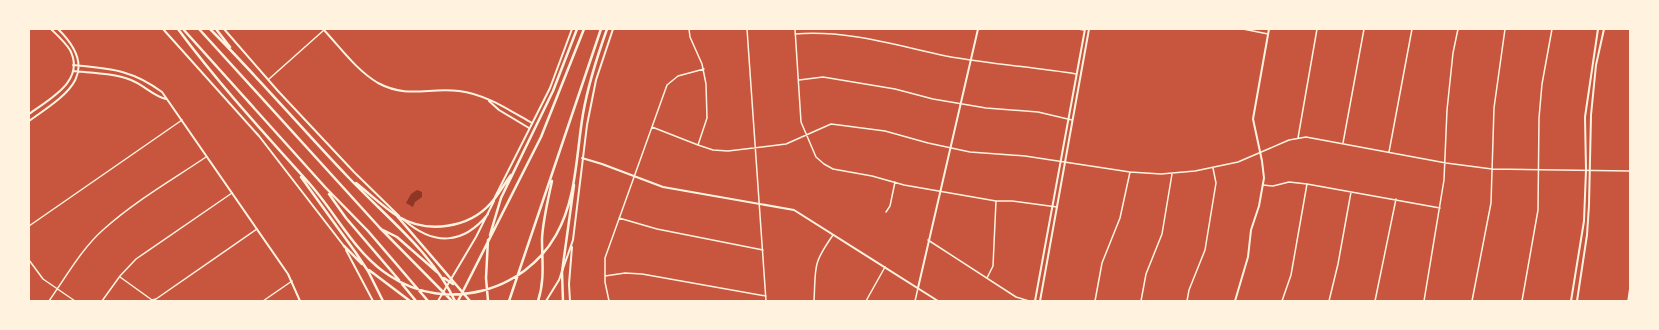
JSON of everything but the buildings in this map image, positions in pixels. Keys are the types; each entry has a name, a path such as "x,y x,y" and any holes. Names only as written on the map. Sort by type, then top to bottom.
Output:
{"highway":[{"path":"178,29 211,71 316,192 360,249 385,273 414,288 448,295 477,292 504,283 529,267 552,242 567,208 575,181"},
{"path":"183,29 325,187 368,231 428,301"},
{"path":"199,29 380,228 455,301"},
{"path":"210,29 235,53"},
{"path":"216,29 241,60 348,176 428,259 441,275 455,301"},
{"path":"488,301 486,278 488,239 495,215 514,170 553,91 577,29"},
{"path":"455,301 538,143 584,29"},
{"path":"509,301 601,29"},
{"path":"563,301 562,272 584,109 592,73 607,29"},
{"path":"348,176 400,217 420,225 444,227 464,222 482,211 491,203 514,170"},
{"path":"538,301 543,284 542,239 554,170"},
{"path":"299,173 368,271 383,301"},
{"path":"325,187 346,218 416,301"},
{"path":"392,209 455,286 470,301"},
{"path":"380,228 396,237 455,286"},
{"path":"344,246 374,275 410,301"}],"main road":[{"path":"33,118 30,113 65,87 73,71 70,50 50,29"},
{"path":"29,121 68,92 78,72 74,48 59,29"},
{"path":"163,29 259,136 344,246 373,301"},
{"path":"224,29 268,80 392,209 420,231 432,236 450,239 470,232 488,214"},
{"path":"438,301 488,214 497,192 550,88 572,29"},
{"path":"570,301 569,284 582,158 592,98 613,29"},
{"path":"918,288 949,147 978,29"},
{"path":"1235,301 1248,257 1251,230 1263,185 1264,172 1253,119 1269,29"},
{"path":"1571,301 1581,242 1586,170 1585,117 1598,29"},
{"path":"1577,301 1587,235 1591,171 1591,115 1596,69 1604,29"},
{"path":"324,30 362,72 384,86 414,93 459,91 475,95 502,105 532,123"},
{"path":"1035,301 1076,74 1085,30 1089,30 1040,301"},
{"path":"73,65 119,70 135,75 162,92 292,281 300,301"},
{"path":"1591,69 1596,69"},
{"path":"117,76 119,70"},
{"path":"73,71 117,76 132,80 159,98 166,99"},
{"path":"1076,74 1080,75"},
{"path":"488,100 499,110 529,128"},
{"path":"582,158 608,166 634,177 670,188 794,210 938,301"},
{"path":"546,301 561,275 573,240"}],"street":[{"path":"55,34 59,29"},
{"path":"689,29 690,37 704,69 707,118 698,145"},
{"path":"747,29 754,149 766,301"},
{"path":"795,29 801,122 820,161 833,169 940,191 996,201 1012,201 1057,207"},
{"path":"1078,29 1085,30"},
{"path":"1243,29 1268,34"},
{"path":"1298,138 1317,29"},
{"path":"1342,143 1364,29"},
{"path":"1389,152 1412,29"},
{"path":"1424,301 1446,163 1447,110 1453,53 1458,29"},
{"path":"1472,301 1491,204 1494,108 1506,29"},
{"path":"1522,301 1538,210 1538,170 1542,84 1552,29"},
{"path":"268,80 324,30"},
{"path":"795,34 832,33 899,44 970,60 1076,74"},
{"path":"609,301 605,276 605,258 667,85 678,76 704,69"},
{"path":"799,80 823,77 895,89 933,99 986,108 1038,112 1072,120"},
{"path":"29,226 182,120"},
{"path":"652,127 713,150 728,151 786,144 831,124 885,131 970,152 1025,156 1130,172 1172,174 1238,162 1298,138 1306,137 1446,163 1492,169 1630,171"},
{"path":"49,301 87,247 103,229 207,156"},
{"path":"1187,301 1189,290 1205,250 1216,184 1213,167"},
{"path":"1095,301 1102,263 1120,218 1130,172"},
{"path":"1141,301 1146,274 1162,234 1172,174"},
{"path":"886,212 890,206 895,182"},
{"path":"1263,185 1274,186 1289,182 1307,184 1440,208"},
{"path":"1282,301 1290,275 1307,184"},
{"path":"1329,301 1338,264 1351,192"},
{"path":"102,301 120,276 147,250 232,193"},
{"path":"1376,301 1396,199"},
{"path":"987,278 994,266 996,201"},
{"path":"619,218 658,230 763,250"},
{"path":"120,276 152,300 156,299 257,230"},
{"path":"814,301 816,264 820,252 833,234"},
{"path":"928,240 1016,297 1029,301"},
{"path":"29,260 44,279 75,301"},
{"path":"866,301 885,267"},
{"path":"605,276 625,273 642,274 766,296"},
{"path":"263,301 292,281"},
{"path":"1628,301 1630,286"},
{"path":"915,301 918,288"}],"shaded area":[{"path":"417,190 422,192 422,197 415,202 413,207 406,203 411,194"}]}
